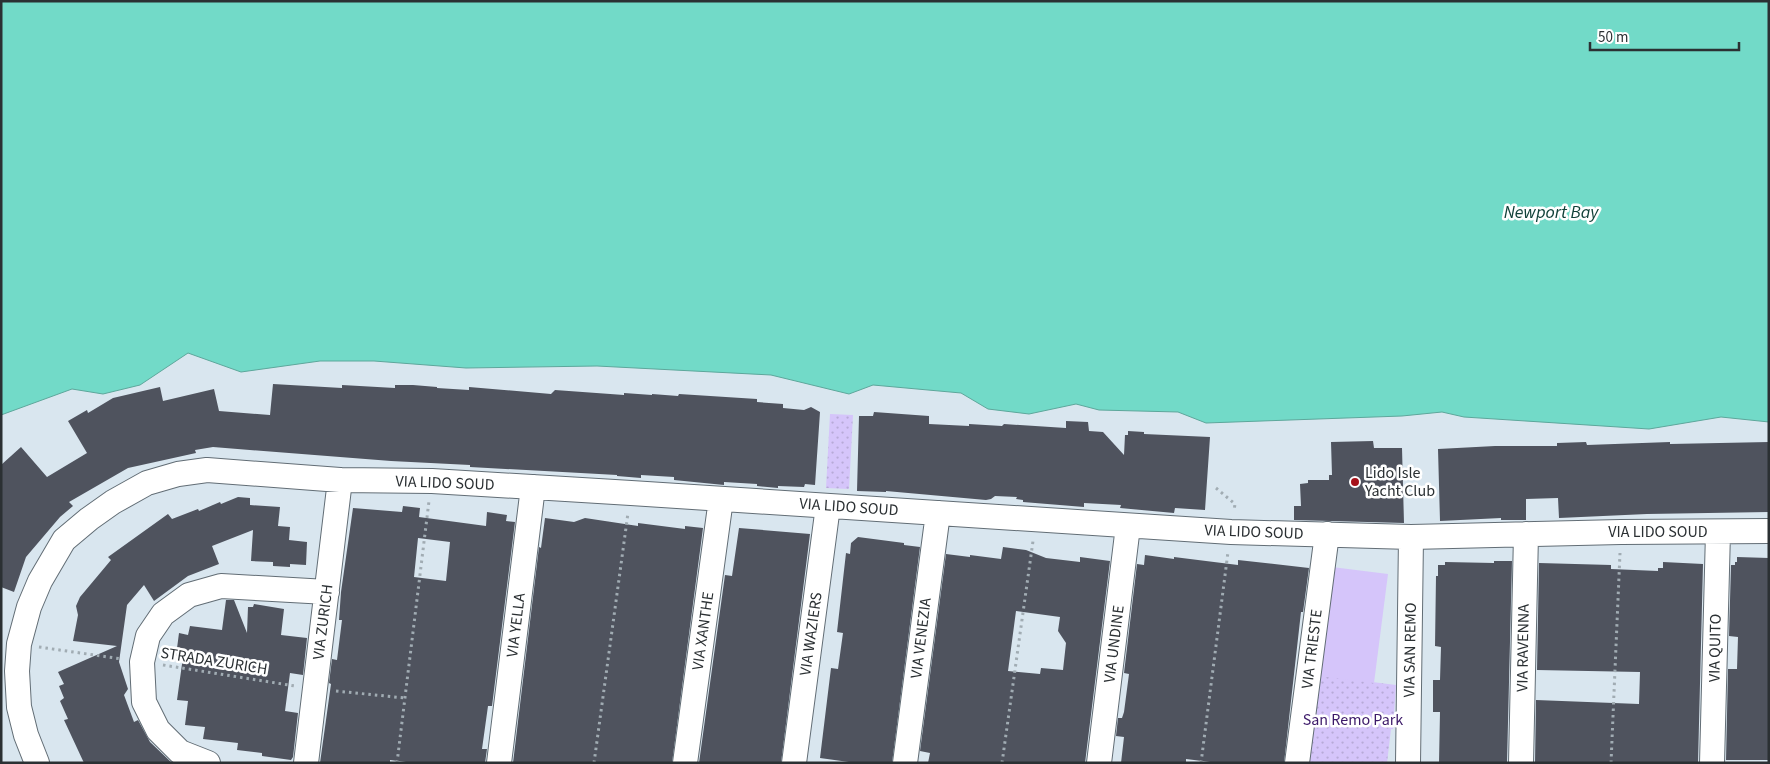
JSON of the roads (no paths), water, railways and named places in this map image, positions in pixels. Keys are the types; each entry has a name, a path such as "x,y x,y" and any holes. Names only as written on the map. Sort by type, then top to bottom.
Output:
{"street":[{"name":"VIA LIDO SOUD","path":"37,763 26,735 19,707 17,671 19,644 32,598 40,581 64,540 107,506 147,483 178,474 207,470 340,480 432,481 533,487 1231,532 1411,537 1769,531"},
{"name":"VIA ZURICH","path":"306,763 340,480"},
{"name":"VIA YELLA","path":"499,763 533,487"},
{"name":"VIA XANTHE","path":"685,763 721,499"},
{"name":"VIA WAZIERS","path":"794,763 828,506"},
{"name":"VIA VENEZIA","path":"905,763 938,513"},
{"name":"VIA UNDINE","path":"1099,763 1128,526"},
{"name":"VIA QUITO","path":"1712,763 1718,532"},
{"name":"VIA TRIESTE","path":"1297,763 1327,534"},
{"name":"VIA RAVENNA","path":"1520,763 1526,534"},
{"name":"VIA SAN REMO","path":"1408,763 1411,537"},
{"path":"208,763 180,752 158,730 144,702 142,662 148,636 158,621 163,614 189,595 221,586 327,592"}],"water":[{"name":"Newport Bay","path":"1,1 1769,1 1769,422 1721,417 1649,429 1464,417 1442,412 1402,416 1206,423 1178,412 1099,410 1076,404 1029,414 988,409 961,393 873,385 849,394 771,375 597,366 466,368 374,361 320,361 241,372 188,353 140,385 103,394 72,389 1,415"}],"place":[{"name":"Lido Isle Yacht Club","path":"1355,482"}],"park label":[{"name":"San Remo Park","path":"1353,720"}]}
